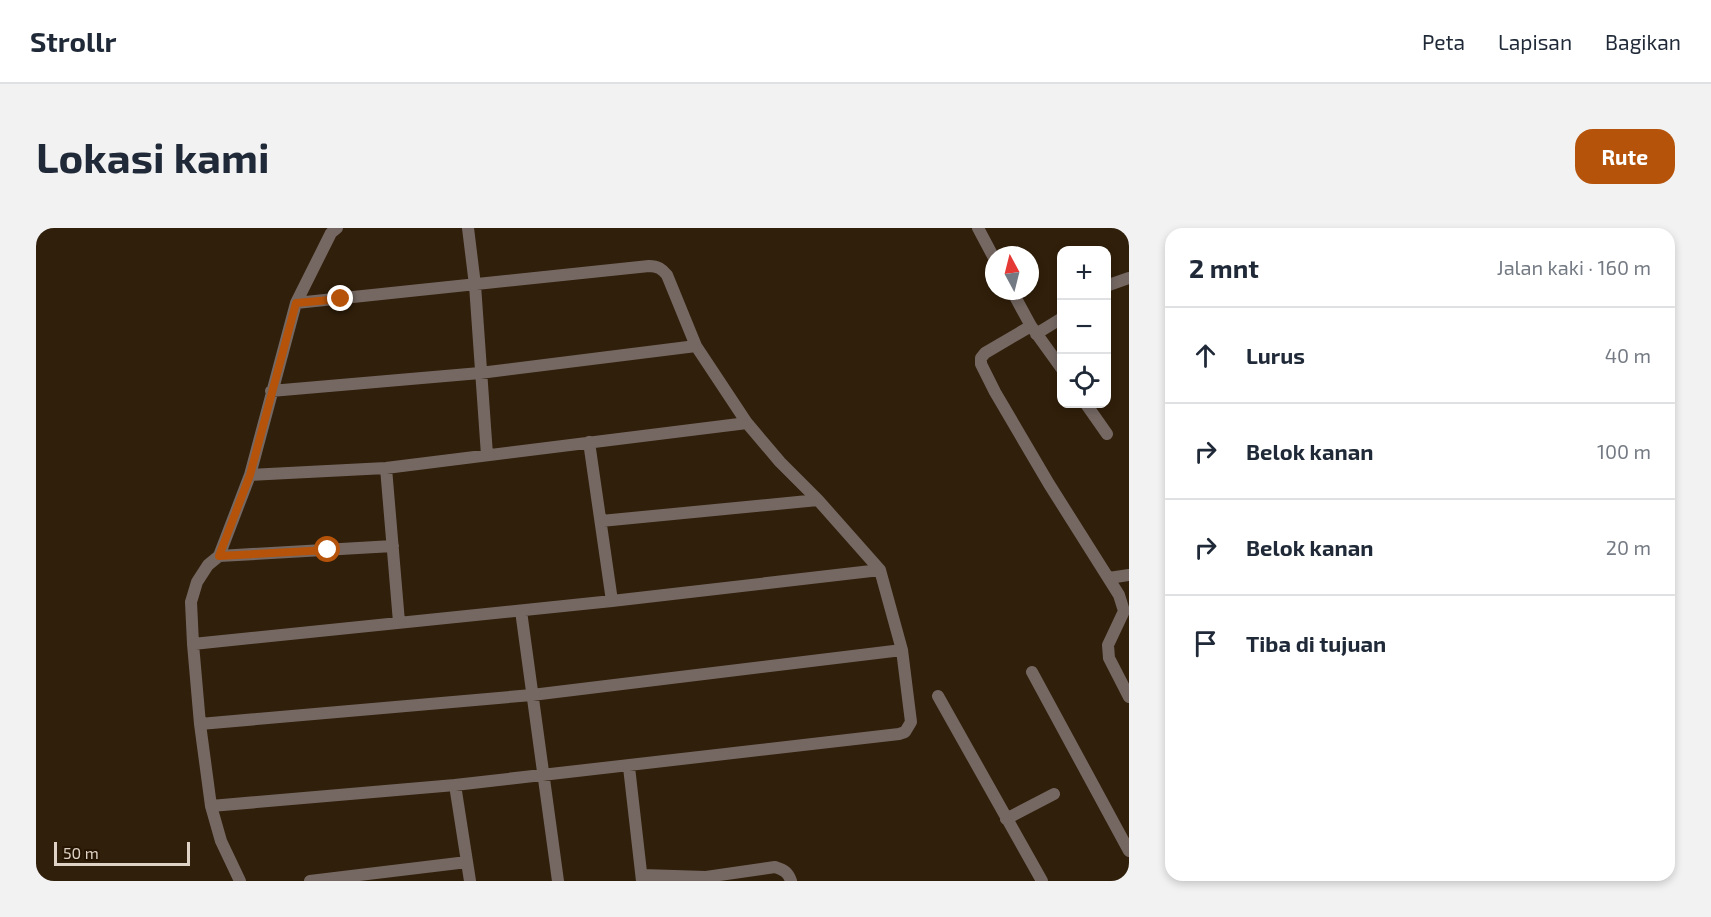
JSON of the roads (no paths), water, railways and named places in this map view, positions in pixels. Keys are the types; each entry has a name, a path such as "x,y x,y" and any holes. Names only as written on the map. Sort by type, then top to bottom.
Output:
{"street":[{"path":"240,881 221,841 212,806 200,724 191,602 197,582 208,565 219,556 250,475 296,303 331,233 337,228"},
{"path":"468,228 475,285 487,455"},
{"path":"978,228 988,246"},
{"path":"212,806 629,767 905,732 911,722 902,650 880,570 747,423 696,346 667,275 657,266 296,303"},
{"path":"1111,285 1129,278"},
{"path":"1017,300 1033,330 1057,362"},
{"path":"1057,320 985,353 981,364 1049,484 1119,595 1124,611 1108,645 1109,658 1129,697"},
{"path":"271,391 480,373 696,346"},
{"path":"1089,408 1107,434"},
{"path":"250,475 386,468 747,423"},
{"path":"589,442 612,601"},
{"path":"386,468 399,622"},
{"path":"601,521 818,500"},
{"path":"219,556 393,546"},
{"path":"193,644 612,601 880,570"},
{"path":"1109,578 1129,575"},
{"path":"521,610 558,881"},
{"path":"200,724 532,695 902,650"},
{"path":"1032,672 1129,851"},
{"path":"938,696 1042,881"},
{"path":"629,767 642,878 706,877 775,867 789,874 791,881"},
{"path":"455,785 470,881"},
{"path":"1006,819 1054,794"},
{"path":"310,881 467,862"}]}
